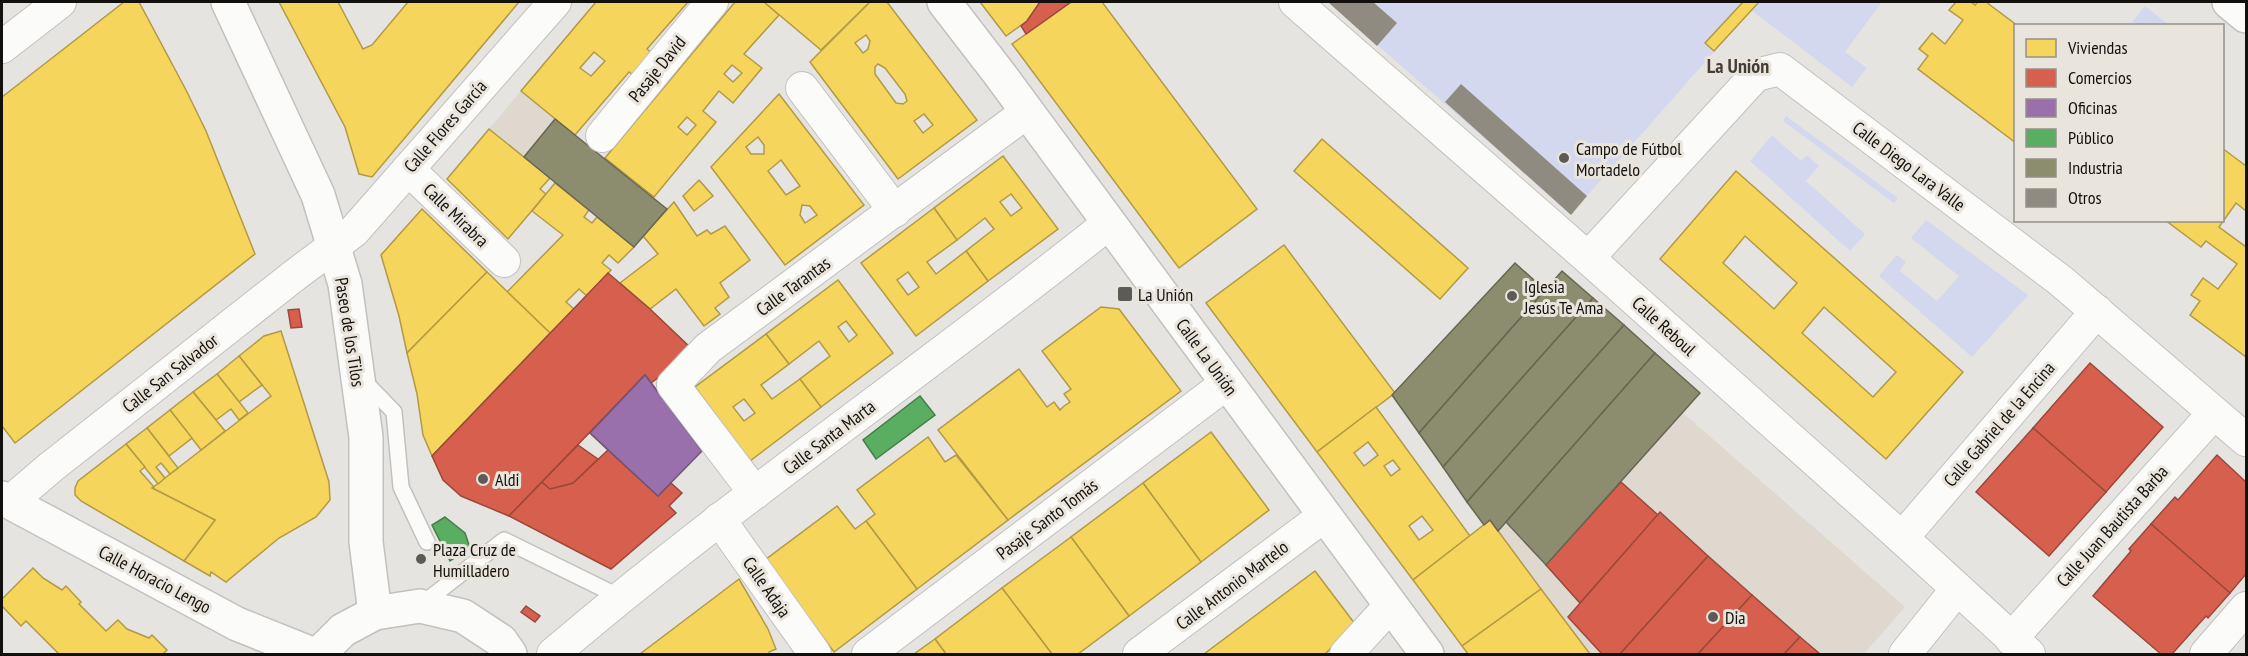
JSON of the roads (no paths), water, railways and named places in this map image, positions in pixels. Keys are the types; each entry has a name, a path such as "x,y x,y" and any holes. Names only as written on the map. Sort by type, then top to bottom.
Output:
{"main road":[{"name":"Paseo de los Tilos","path":"228,2 318,195 345,284 366,437 366,542 375,613"},
{"name":"Calle La Unión","path":"944,2 1427,654"},
{"path":"2229,2 2247,16"},
{"name":"Calle Horacio Lengo","path":"4,496 237,624 312,654"},
{"path":"319,654 343,630 375,613 420,606 463,615 501,640 510,654"}],"street":[{"path":"2,47 60,2"},
{"name":"Calle Flores García","path":"333,248 354,231 555,2"},
{"name":"Pasaje David","path":"602,136 712,2"},
{"name":"Calle Reboul","path":"1295,2 1588,258 1902,538 2020,647"},
{"name":"Calle Diego Lara Valle","path":"1588,258 1756,75 1780,69 2061,281 2247,440"},
{"path":"802,88 895,211"},
{"name":"Calle Tarantas","path":"755,493 674,385 708,348 1027,112"},
{"name":"Calle Mirabra","path":"408,169 504,261"},
{"name":"Calle Santa Marta","path":"553,654 620,597 719,519 1109,223"},
{"name":"Calle San Salvador","path":"4,496 51,467 295,275 333,248"},
{"name":"Calle Gabriel de la Encina","path":"1902,538 2097,311"},
{"name":"Pasaje Santo Tomás","path":"868,654 1227,383"},
{"name":"Calle Juan Bautista Barba","path":"2020,647 2214,413"},
{"name":"Calle Antonio Martelo","path":"1138,654 1324,516"},
{"name":"Calle Adaja","path":"719,519 814,654"},
{"path":"1905,654 1957,589"},
{"path":"1346,654 1391,606"},
{"path":"2206,654 2247,608"},
{"path":"788,617 791,654"}],"lane":[{"path":"358,374 394,412 401,487 427,542"},
{"path":"420,606 504,540 620,597"}],"place":[{"name":"Campo de Fútbol Mortadelo","path":"1564,158"},
{"name":"La Unión","path":"1125,294"},
{"name":"Iglesia Jesús Te Ama","path":"1512,296"},
{"name":"Aldi","path":"483,479"},
{"name":"Plaza Cruz de Humilladero","path":"421,559"},
{"name":"Dia","path":"1713,617"}],"district":[{"name":"La Unión","path":"1738,66"}]}
